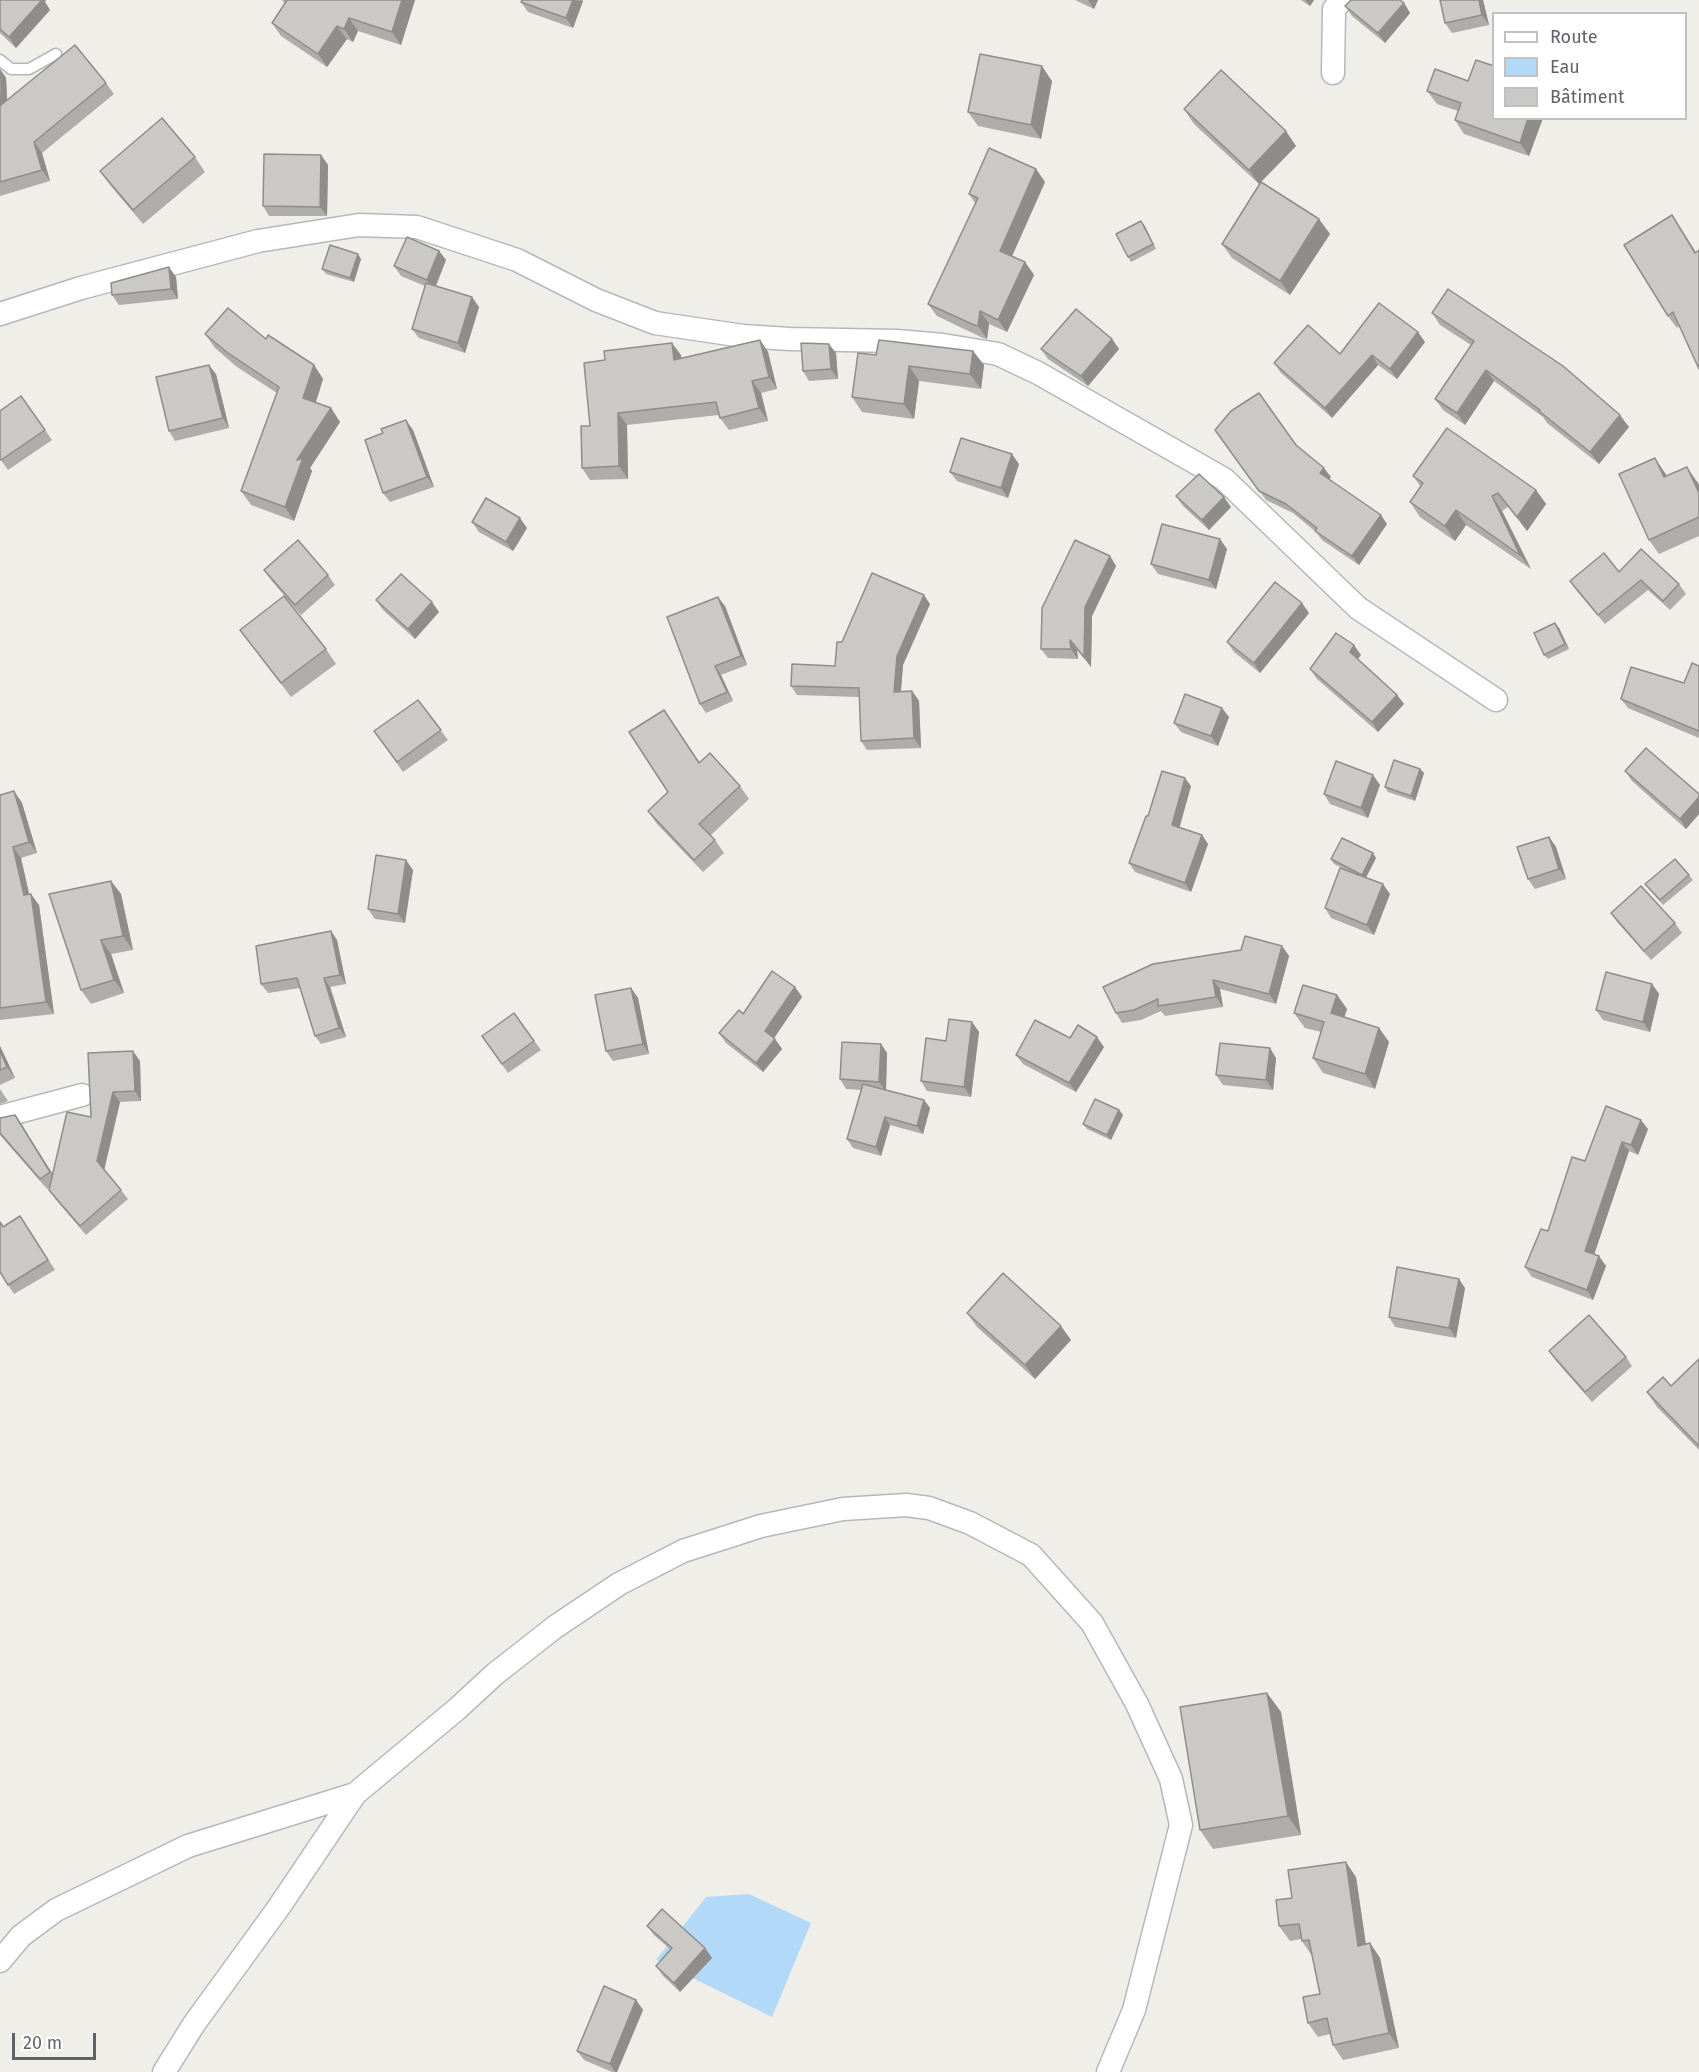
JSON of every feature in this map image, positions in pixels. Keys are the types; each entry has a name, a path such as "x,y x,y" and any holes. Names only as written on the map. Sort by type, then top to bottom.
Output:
{"street":[{"path":"1333,73 1334,9 1342,0"},
{"path":"0,314 81,288 258,241 359,225 417,227 517,260 596,300 655,322 744,336 897,341 943,345 998,354 1038,374 1224,479 1358,608 1496,700"},
{"path":"0,1117 82,1095"},
{"path":"164,2072 194,2024 279,1907 354,1794 495,1674 555,1627 619,1584 683,1551 761,1526 876,1506 906,1504 929,1508 970,1523 1031,1556 1092,1623 1137,1704 1171,1779 1181,1825 1134,2010 1108,2072"},
{"path":"0,1961 21,1936 56,1910 189,1846 354,1794"}],"lane":[{"path":"0,60 11,69 29,69 56,54"}],"water":[{"path":"749,1894 811,1923 772,2017 656,1960 706,1897"}],"building":[{"path":"0,0 42,0 9,37 0,29"},
{"path":"287,0 402,0 392,32 349,18 344,29 337,26 318,54 272,23"},
{"path":"522,0 573,0 566,18 521,2"},
{"path":"1351,0 1400,0 1404,3 1378,33 1345,6"},
{"path":"1440,0 1479,0 1482,15 1445,23"},
{"path":"75,45 106,83 34,142 42,170 0,182 0,93 1,105"},
{"path":"980,54 1042,66 1031,125 968,112"},
{"path":"1476,60 1492,65 1492,120 1527,120 1520,143 1455,120 1461,103 1427,91 1435,69 1468,81"},
{"path":"1221,70 1286,131 1249,170 1184,109"},
{"path":"162,118 195,157 133,210 100,171"},
{"path":"989,148 1036,169 1000,251 1025,262 998,320 980,311 978,326 928,304 978,198 969,194"},
{"path":"264,154 321,155 320,207 263,206"},
{"path":"1261,182 1319,219 1280,281 1222,244"},
{"path":"1672,215 1695,253 1699,250 1699,369 1673,312 1668,316 1624,245"},
{"path":"1141,221 1153,244 1128,257 1116,234"},
{"path":"407,237 439,251 427,280 394,266"},
{"path":"330,245 358,254 350,278 322,269"},
{"path":"169,267 171,289 112,295 111,283"},
{"path":"426,283 472,297 458,343 412,329"},
{"path":"1448,289 1563,366 1620,415 1590,452 1540,410 1486,370 1457,413 1435,399 1474,341 1432,313"},
{"path":"1379,303 1418,332 1390,369 1372,355 1325,408 1274,363 1308,325 1340,354"},
{"path":"228,308 266,339 268,335 314,365 303,398 331,408 297,460 303,458 285,507 241,491 279,387 228,353 205,334"},
{"path":"1076,309 1112,339 1081,376 1041,349"},
{"path":"760,340 769,377 752,381 759,408 720,418 716,402 618,413 619,466 582,468 581,426 590,426 584,363 605,360 604,351 672,343 674,360"},
{"path":"879,340 973,351 970,374 909,366 904,404 852,397 858,353 876,355"},
{"path":"801,343 829,344 831,369 803,371"},
{"path":"209,365 223,418 169,431 156,377"},
{"path":"1259,393 1296,445 1324,468 1320,473 1381,515 1352,556 1315,531 1317,528 1286,504 1259,491 1215,430 1231,411"},
{"path":"21,396 45,430 1,460 0,411"},
{"path":"406,420 427,477 383,493 365,440 383,433 381,429"},
{"path":"1447,428 1536,490 1517,517 1498,493 1492,496 1520,555 1456,510 1445,526 1410,502 1423,483 1413,476"},
{"path":"961,438 1012,454 1001,488 950,472"},
{"path":"1655,458 1664,477 1687,467 1699,493 1699,517 1649,540 1619,474"},
{"path":"1199,474 1224,497 1202,520 1176,496"},
{"path":"486,498 520,518 506,542 472,522"},
{"path":"1162,524 1220,539 1209,580 1151,564"},
{"path":"298,540 328,575 295,605 264,570"},
{"path":"1075,540 1110,556 1085,607 1084,657 1070,640 1071,649 1041,649 1042,608"},
{"path":"1641,549 1679,584 1663,601 1641,580 1598,615 1570,581 1604,553 1619,572"},
{"path":"872,573 924,595 897,656 894,692 912,691 914,738 861,741 859,688 791,686 792,664 835,666 837,642 842,642"},
{"path":"401,574 432,602 408,629 376,600"},
{"path":"1275,582 1302,603 1254,663 1227,642"},
{"path":"284,596 326,649 281,683 240,630"},
{"path":"718,597 741,656 715,666 727,692 700,704 667,617"},
{"path":"1555,623 1565,644 1544,655 1534,633"},
{"path":"1336,633 1354,645 1350,652 1397,695 1372,722 1310,669"},
{"path":"1692,663 1699,666 1699,731 1621,699 1631,667 1684,683"},
{"path":"1185,694 1222,708 1211,736 1174,723"},
{"path":"418,700 441,730 397,762 374,731"},
{"path":"664,710 699,763 710,753 740,786 699,824 715,840 694,860 648,811 668,792 629,732"},
{"path":"1646,748 1699,794 1699,797 1680,819 1625,771"},
{"path":"1394,760 1420,769 1411,796 1385,787"},
{"path":"1336,761 1373,775 1361,808 1324,794"},
{"path":"1162,771 1185,778 1172,825 1202,835 1185,883 1129,863 1146,816 1148,816"},
{"path":"14,791 29,842 13,847 24,895 31,894 46,1002 0,1008 0,795"},
{"path":"1549,837 1559,869 1528,879 1517,847"},
{"path":"1342,838 1373,853 1362,875 1331,859"},
{"path":"376,855 406,860 398,914 368,909"},
{"path":"1675,859 1689,875 1660,900 1645,884"},
{"path":"1340,868 1383,884 1367,925 1325,908"},
{"path":"111,881 123,936 101,940 114,980 81,990 49,894"},
{"path":"1641,886 1675,923 1644,951 1611,913"},
{"path":"331,931 340,975 324,978 339,1028 315,1036 297,978 261,984 256,946"},
{"path":"1245,936 1282,946 1269,994 1213,980 1216,997 1158,1006 1158,999 1134,1010 1116,1013 1103,987 1153,964 1241,950"},
{"path":"772,971 795,987 765,1031 775,1039 756,1063 719,1033 739,1010 743,1014"},
{"path":"1606,972 1652,984 1643,1022 1596,1010"},
{"path":"1303,985 1337,995 1331,1013 1379,1028 1365,1074 1313,1058 1324,1022 1294,1013"},
{"path":"631,988 643,1044 606,1051 595,995"},
{"path":"514,1013 534,1041 502,1064 482,1036"},
{"path":"949,1019 972,1022 964,1087 921,1081 926,1038 946,1041"},
{"path":"1035,1020 1070,1038 1078,1025 1097,1037 1069,1083 1016,1055"},
{"path":"842,1042 881,1044 879,1082 840,1079"},
{"path":"1220,1043 1270,1048 1266,1080 1216,1075"},
{"path":"0,1051 7,1067 0,1070"},
{"path":"133,1051 135,1091 113,1092 97,1161 121,1190 80,1226 49,1190 67,1112 91,1117 88,1053"},
{"path":"863,1084 924,1100 917,1126 885,1117 876,1147 847,1139"},
{"path":"1095,1099 1119,1110 1107,1135 1083,1124"},
{"path":"1606,1106 1641,1120 1631,1145 1622,1142 1585,1251 1599,1256 1587,1290 1525,1267 1541,1229 1548,1231 1572,1157 1585,1161"},
{"path":"15,1115 50,1172 40,1179 0,1133 0,1118"},
{"path":"20,1216 48,1260 8,1285 0,1272 0,1222 3,1227"},
{"path":"1397,1267 1459,1279 1449,1328 1389,1317"},
{"path":"1003,1273 1061,1326 1025,1365 967,1313"},
{"path":"1589,1315 1626,1357 1585,1392 1549,1351"},
{"path":"1699,1359 1699,1446 1647,1392 1663,1377 1671,1386"},
{"path":"1267,1693 1288,1816 1200,1830 1180,1707"},
{"path":"1346,1862 1358,1946 1370,1943 1389,2033 1333,2045 1327,2018 1308,2023 1303,1997 1320,1994 1309,1940 1302,1941 1299,1924 1279,1926 1276,1900 1292,1898 1288,1870"},
{"path":"662,1909 705,1948 674,1983 656,1966 672,1948 647,1926"},
{"path":"604,1986 636,2000 610,2064 577,2051"}]}
